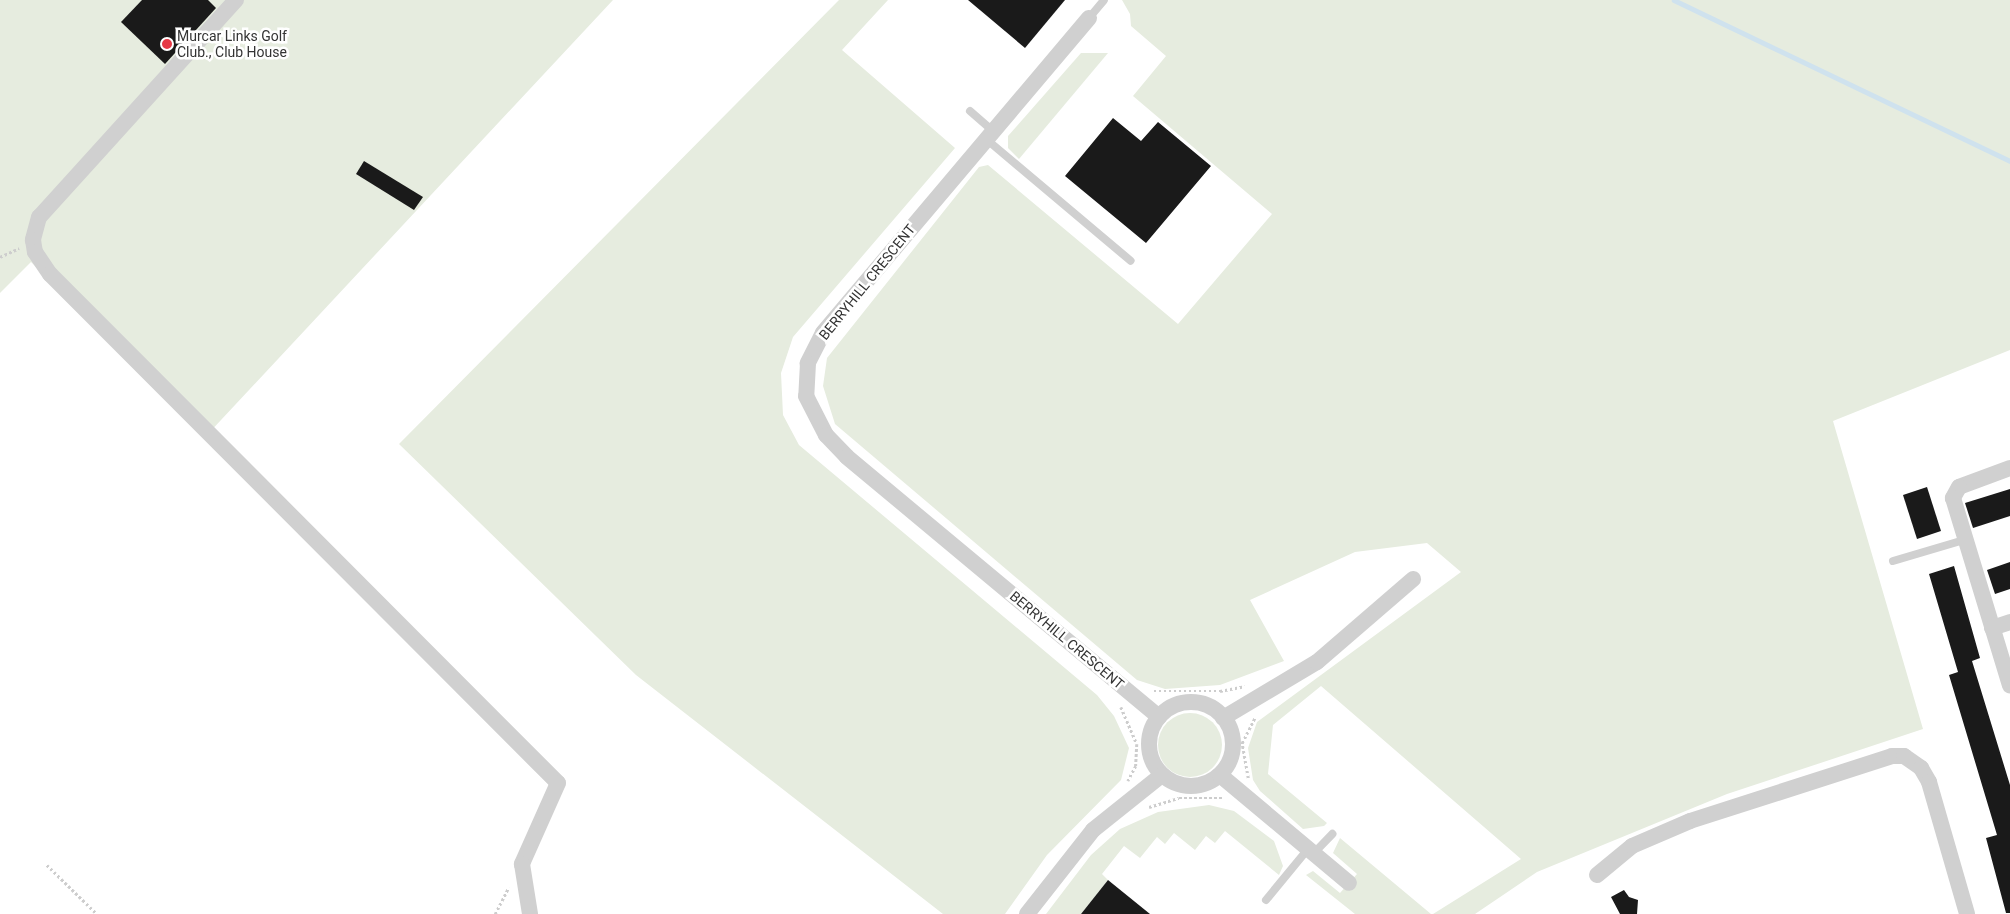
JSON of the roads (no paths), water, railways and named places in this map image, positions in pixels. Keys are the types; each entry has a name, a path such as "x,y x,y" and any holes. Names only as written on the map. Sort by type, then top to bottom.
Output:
{"street":[{"path":"236,0 39,217 32,240 50,274 558,783 522,864 530,914"},
{"name":"BERRYHILL CRESCENT","path":"1089,18 823,333 808,363 806,396 826,435 847,457 1159,717"},
{"path":"2010,468 1960,487 1953,498 1964,540 2010,686"},
{"path":"1224,718 1317,662 1413,579"},
{"path":"1992,628 2010,622"},
{"path":"1184,703 1212,708 1224,718 1233,741 1232,753 1220,775 1197,786 1184,786 1162,775 1149,753 1152,728 1159,717 1184,703"},
{"path":"1597,875 1632,846 1690,821 1892,756 1904,756 1921,768 1930,782 1967,914"},
{"path":"1028,914 1093,830 1162,775"},
{"path":"1220,775 1349,883"}],"lane":[{"path":"1089,18 1104,0"},
{"path":"970,111 989,135 1131,261"},
{"path":"1893,561 1964,540"},
{"path":"1266,900 1310,852 1332,834"}],"waterway":[{"path":"1674,0 2010,161"}],"place":[{"name":"Murcar Links Golf Club., Club House","path":"167,44"}]}
